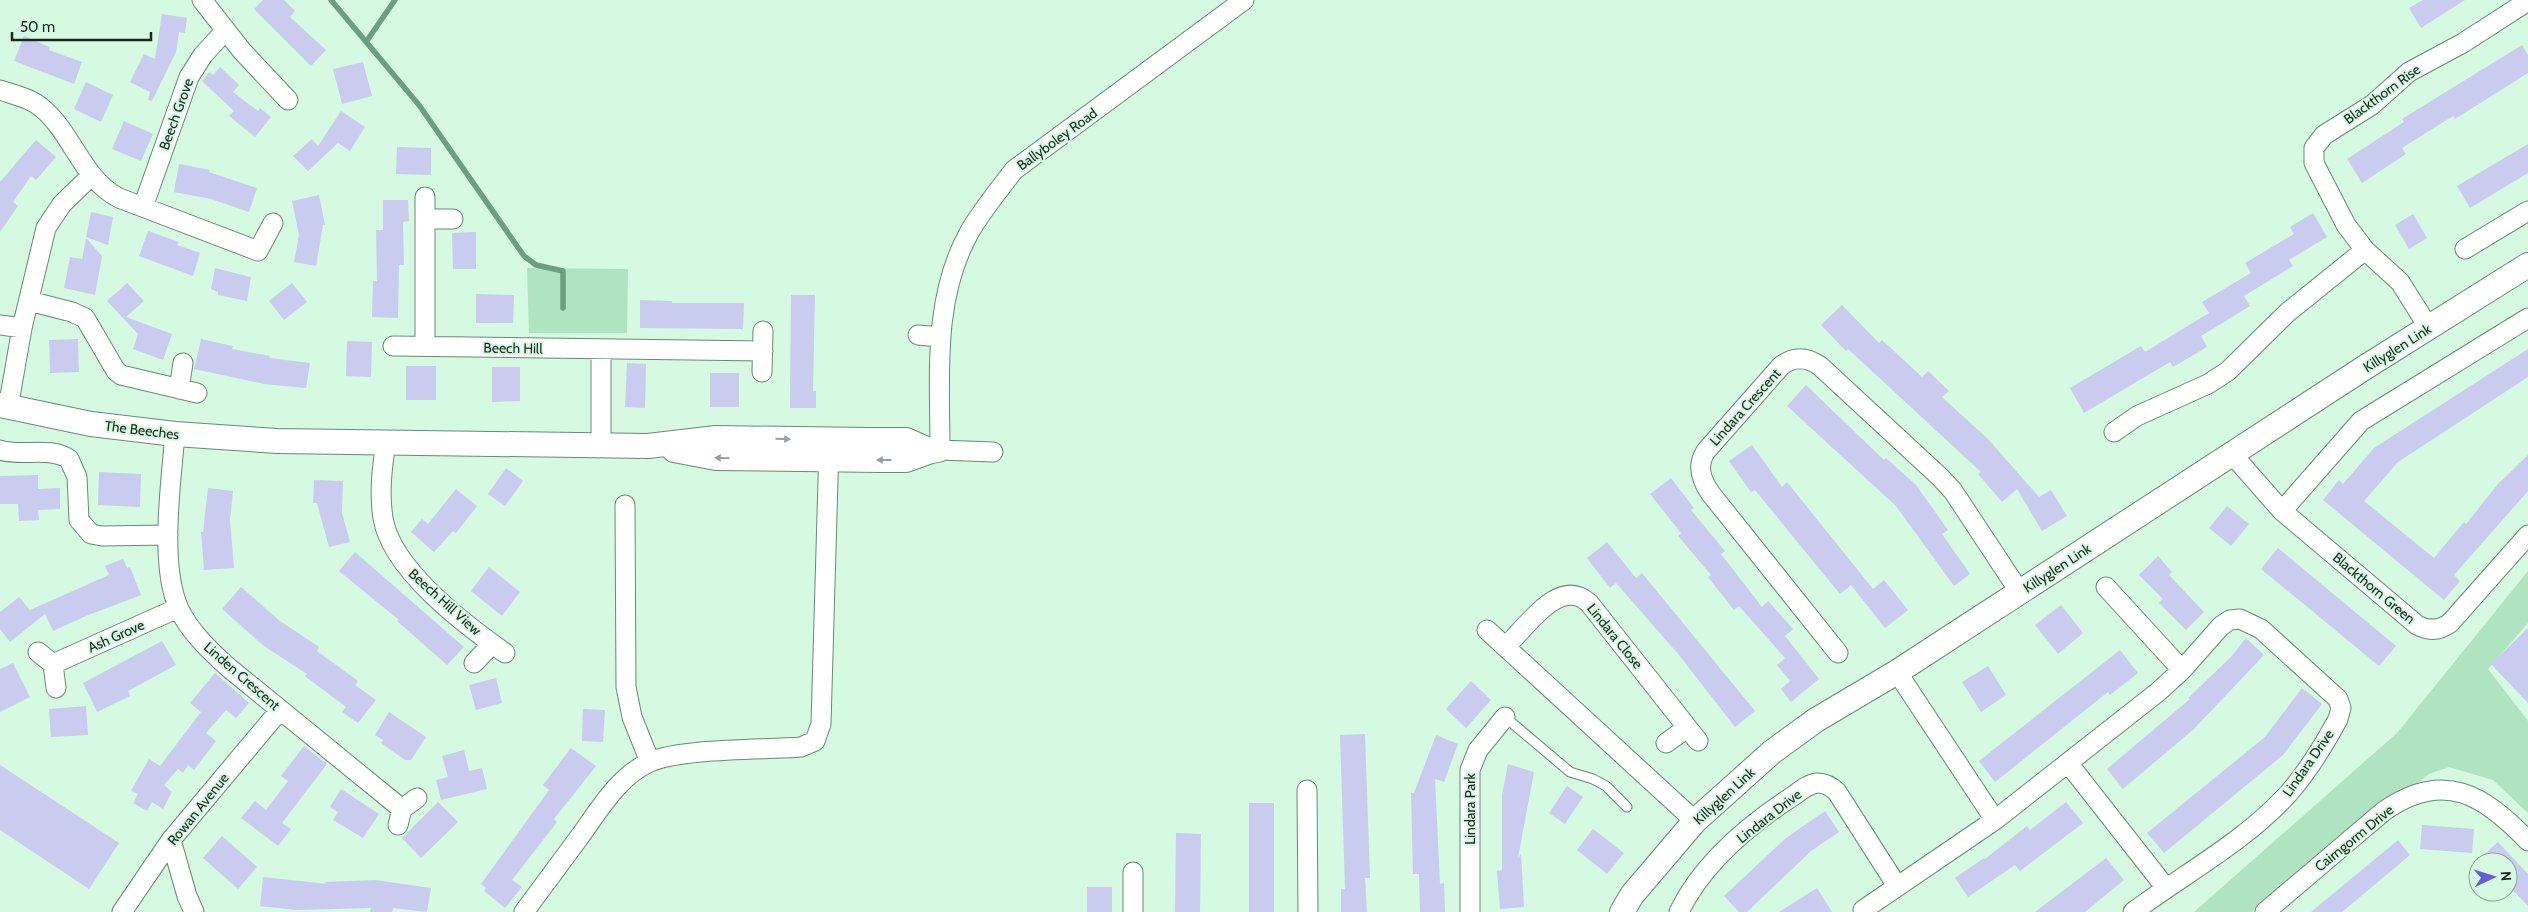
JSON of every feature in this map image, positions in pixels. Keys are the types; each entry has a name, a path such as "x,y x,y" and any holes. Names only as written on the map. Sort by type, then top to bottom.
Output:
{"street":[{"path":"202,0 225,31 288,100"},
{"name":"Ballyboley Road","path":"935,450 940,336 946,298 960,252 986,206 1014,170 1244,0"},
{"name":"Blackthorn Rise","path":"2429,328 2400,282 2365,250 2346,225 2317,170 2313,156 2316,143 2331,130 2372,105 2409,72 2463,43 2528,0"},
{"name":"Beech Grove","path":"144,207 189,78 203,55 225,31"},
{"path":"0,90 28,99 45,110 92,175 112,194 258,251 273,223"},
{"name":"The Beeches","path":"92,175 62,204 46,228 4,407 91,424 175,434 277,442 648,446 716,458 829,450 906,460 935,450"},
{"path":"425,197 425,346"},
{"path":"2464,249 2528,211"},
{"path":"425,219 453,219"},
{"path":"2114,432 2137,416 2208,384 2228,371 2288,312 2365,250"},
{"name":"Killyglen Link","path":"1622,912 1632,895 1695,821 1772,752 1816,720 1897,672 2019,591 2528,265"},
{"path":"29,301 72,312 85,318 120,375 198,393"},
{"path":"2282,511 2360,422 2528,318"},
{"path":"0,325 22,328"},
{"path":"762,372 763,331"},
{"path":"918,335 940,336"},
{"name":"Beech Hill","path":"393,346 763,351"},
{"path":"601,445 602,349"},
{"name":"Lindara Crescent","path":"1838,654 1711,494 1700,473 1701,459 1707,449 1781,366 1791,360 1807,359 1820,366 1940,477 1953,491 2019,591"},
{"path":"179,389 183,363"},
{"name":"Linden Crescent","path":"175,434 168,535 171,575 178,608 209,649 400,817 417,798"},
{"name":"Beech Hill View","path":"386,442 380,476 383,520 399,559 427,589 499,648 474,663"},
{"path":"0,450 8,453 51,453 69,459 77,477 79,520 91,534 102,536 168,535"},
{"path":"524,912 611,795 628,776 650,762 694,754 801,748 815,741 821,714 829,450"},
{"path":"935,450 993,452"},
{"name":"Blackthorn Green","path":"2232,454 2282,511 2417,625 2430,630 2450,623 2528,535"},
{"path":"625,505 626,687 632,717 650,762"},
{"path":"2106,587 2182,670"},
{"name":"Lindara Close","path":"1506,646 1554,599 1566,595 1580,596 1590,603 1693,734 1666,743"},
{"name":"Ash Grove","path":"53,664 178,608"},
{"name":"Lindara Drive","path":"1862,910 1995,820 2068,763 2164,687 2182,670 2221,626 2234,619 2244,620 2256,626 2271,638 2338,699 2341,708 2330,733 2288,794 2233,841 2133,912"},
{"path":"1487,630 1695,821"},
{"path":"38,652 53,664 56,688"},
{"path":"1897,672 1995,820"},
{"name":"Rowan Avenue","path":"122,912 171,840 280,710"},
{"name":"Lindara Park","path":"1470,912 1470,770 1478,750 1505,717"},
{"path":"2068,763 2166,888"},
{"name":"Lindara Drive","path":"1679,912 1702,878 1739,838 1775,808 1816,784 1828,785 1837,792 1897,886"},
{"path":"1307,790 1308,912"},
{"name":"Cairngorm Drive","path":"2265,912 2384,811 2402,800 2422,793 2446,791 2474,797 2503,815 2528,842"},
{"path":"171,840 187,896 194,912"},
{"path":"1133,872 1133,912"}],"lane":[{"path":"1505,717 1570,772 1593,778 1606,786 1627,808"}],"green space":[{"path":"527,268 628,269 627,333 529,333"},
{"path":"2528,571 2528,623 2488,669 2528,721 2528,813 2493,780 2449,767 2429,774 2252,912 2194,912 2397,733"}],"building":[{"path":"263,0 284,0 295,11 290,17 326,50 311,66 254,9"},
{"path":"2423,0 2465,0 2421,28 2409,8"},
{"path":"162,14 187,18 185,33 179,32 176,52 152,101 148,100 150,92 130,82 144,54 155,59"},
{"path":"24,36 50,47 49,50 82,62 74,84 14,61"},
{"path":"2522,45 2528,55 2528,73 2455,119 2453,116 2402,148 2406,154 2362,183 2347,159 2404,122 2402,119"},
{"path":"363,62 372,96 342,104 333,69"},
{"path":"220,67 239,85 233,92 258,111 260,108 271,117 255,137 229,116 234,111 202,81 209,72 213,75"},
{"path":"86,82 113,95 101,122 74,109"},
{"path":"341,111 365,127 350,151 338,143 308,171 293,156 312,139 318,146"},
{"path":"124,121 153,134 141,161 112,149"},
{"path":"36,140 56,157 36,180 31,176 13,202 18,206 0,232 0,182"},
{"path":"2528,144 2528,173 2470,208 2457,186"},
{"path":"397,147 431,148 431,175 396,174"},
{"path":"179,164 210,170 209,172 257,188 249,212 211,199 174,192"},
{"path":"319,195 325,225 323,225 316,266 294,262 299,235 292,201"},
{"path":"383,200 408,200 409,221 403,222 404,265 399,265 398,318 372,317 373,281 377,281 376,230 383,230"},
{"path":"91,212 113,217 108,245 86,237"},
{"path":"2313,213 2327,237 2289,260 2293,266 2244,296 2250,306 2201,336 2207,347 2173,367 2170,362 2084,413 2070,388 2141,346 2145,352 2209,313 2202,302 2251,273 2245,263 2294,234 2290,227"},
{"path":"2413,214 2427,238 2409,249 2395,225"},
{"path":"148,231 179,242 177,245 200,253 193,276 139,256"},
{"path":"476,232 476,269 453,269 452,233"},
{"path":"86,238 102,256 95,295 64,288 70,257 82,259"},
{"path":"215,268 251,277 247,301 218,295 218,292 211,289"},
{"path":"127,283 144,301 126,317 172,334 163,360 133,349 138,334 107,301"},
{"path":"292,283 307,302 284,320 269,301"},
{"path":"476,294 514,295 513,323 476,323"},
{"path":"791,295 815,295 813,391 816,391 816,408 790,408"},
{"path":"640,300 672,301 672,303 744,303 743,329 640,328"},
{"path":"1842,305 1879,343 1882,340 1922,377 1928,371 1949,391 1942,397 1988,439 2039,497 2051,490 2067,516 2042,531 2017,489 2002,502 1978,474 1981,472 1848,349 1846,351 1821,325"},
{"path":"78,339 79,372 50,373 49,340"},
{"path":"201,339 233,346 232,349 270,356 269,358 310,363 306,388 264,384 194,369"},
{"path":"347,341 372,342 371,377 346,376"},
{"path":"2528,349 2528,377 2398,462 2364,501 2434,558 2464,522 2466,524 2498,484 2528,455 2528,491 2454,575 2460,581 2444,600 2323,500 2339,480 2343,484 2374,448"},
{"path":"627,363 646,364 645,408 625,407"},
{"path":"406,366 436,366 436,400 406,400"},
{"path":"492,367 520,367 520,401 492,402"},
{"path":"710,373 739,373 739,407 710,407"},
{"path":"1806,385 1884,460 1886,458 1916,485 1948,530 1942,534 1970,574 1954,586 1896,506 1787,406"},
{"path":"1752,445 1782,487 1787,482 1873,589 1884,580 1908,610 1885,628 1851,585 1840,594 1755,490 1751,492 1729,461"},
{"path":"506,468 523,481 505,506 488,494"},
{"path":"99,472 141,474 140,507 98,505"},
{"path":"38,475 38,489 60,488 60,509 38,510 39,520 19,521 18,504 0,504 0,476"},
{"path":"1671,478 1694,508 1691,510 1725,551 1721,554 1762,607 1768,601 1793,629 1785,636 1819,679 1791,702 1781,689 1790,681 1777,665 1785,658 1739,606 1734,610 1708,577 1711,575 1678,536 1681,533 1650,494"},
{"path":"314,480 343,481 342,513 350,542 329,547 317,503 313,503"},
{"path":"208,488 233,491 230,520 234,568 204,570 201,532 203,532"},
{"path":"456,489 477,506 456,533 453,531 434,552 411,532 422,519 428,524"},
{"path":"2227,506 2249,524 2231,546 2209,528"},
{"path":"1607,542 1636,578 1642,573 1755,711 1735,727 1679,655 1616,583 1610,588 1587,558"},
{"path":"2278,548 2396,646 2379,666 2261,569"},
{"path":"355,552 464,647 447,665 397,621 399,620 339,571"},
{"path":"2158,556 2172,572 2169,575 2204,612 2186,630 2159,603 2163,599 2139,575"},
{"path":"123,559 127,568 130,567 141,595 53,631 45,614 10,642 0,629 0,612 19,597 30,610 109,575 105,566"},
{"path":"489,567 520,592 502,616 471,591"},
{"path":"241,587 280,621 319,647 317,651 358,681 355,685 376,700 358,723 342,712 346,707 305,676 307,674 264,646 222,609"},
{"path":"2061,605 2083,633 2058,654 2035,625"},
{"path":"2528,628 2528,703 2491,664"},
{"path":"2246,638 2264,655 2194,729 2123,789 2107,769 2190,699 2188,698 2231,657"},
{"path":"162,641 176,665 128,691 130,696 97,712 83,683"},
{"path":"2120,650 2138,673 2110,695 2108,692 1995,782 1979,761"},
{"path":"13,663 30,697 0,712 0,669"},
{"path":"1988,666 2006,695 1981,712 1962,682"},
{"path":"215,673 249,703 236,718 226,710 206,733 216,741 194,770 188,765 183,773 178,769 164,785 172,792 163,809 152,802 147,811 133,803 138,794 131,791 149,759 160,766 201,712 190,703"},
{"path":"496,678 502,703 476,710 469,685"},
{"path":"1471,681 1491,700 1466,728 1446,709"},
{"path":"2302,688 2322,704 2283,755 2164,853 2147,833 2265,737"},
{"path":"86,706 88,735 51,737 49,709"},
{"path":"583,709 605,710 603,742 582,741"},
{"path":"389,712 426,737 411,760 405,760 381,743 383,740 375,735"},
{"path":"1365,734 1370,878 1365,878 1367,912 1341,912 1341,889 1345,889 1340,735"},
{"path":"1436,735 1458,744 1444,782 1435,779 1440,884 1444,883 1445,912 1420,912 1419,874 1413,874 1411,793 1414,793"},
{"path":"304,746 327,764 282,823 291,829 278,846 241,818 255,801 266,810 288,781 281,776"},
{"path":"571,748 596,766 554,819 557,822 512,880 522,887 505,908 484,891 486,888 481,884 549,790 543,785"},
{"path":"464,750 469,771 482,768 487,789 441,800 436,780 448,777 442,756"},
{"path":"1508,764 1534,772 1518,858 1521,854 1524,907 1500,909 1497,871 1502,870 1502,795"},
{"path":"0,765 119,843 89,889 0,830"},
{"path":"1567,786 1583,797 1565,824 1549,813"},
{"path":"341,789 379,814 363,838 333,820 338,812 330,807"},
{"path":"438,802 458,822 421,858 402,838"},
{"path":"2066,802 2083,823 2020,871 2015,865 1968,897 1955,878 1985,859 2027,826 2030,830"},
{"path":"1249,803 1274,803 1274,912 1249,912"},
{"path":"1825,811 1839,832 1811,851 1747,912 1739,912 1724,896 1786,838"},
{"path":"2422,825 2474,829 2472,852 2420,849"},
{"path":"1593,829 1624,853 1607,874 1577,850"},
{"path":"1176,833 1201,834 1200,912 1175,912"},
{"path":"222,836 257,867 238,889 203,858"},
{"path":"2398,840 2410,855 2342,912 2311,912"},
{"path":"2498,842 2507,852 2487,852"},
{"path":"2106,858 2124,880 2085,912 2035,912"},
{"path":"2518,863 2528,874 2528,906 2518,896"},
{"path":"263,877 327,884 324,882 375,880 431,888 427,912 393,908 392,912 370,912 371,908 296,910 260,906"},
{"path":"1087,887 1112,887 1112,912 1087,912"},
{"path":"1817,888 1832,912 1779,912"}],"waterway":[{"path":"331,0 419,105 524,256 536,265 563,271 563,308"},
{"path":"366,42 395,0"}]}
